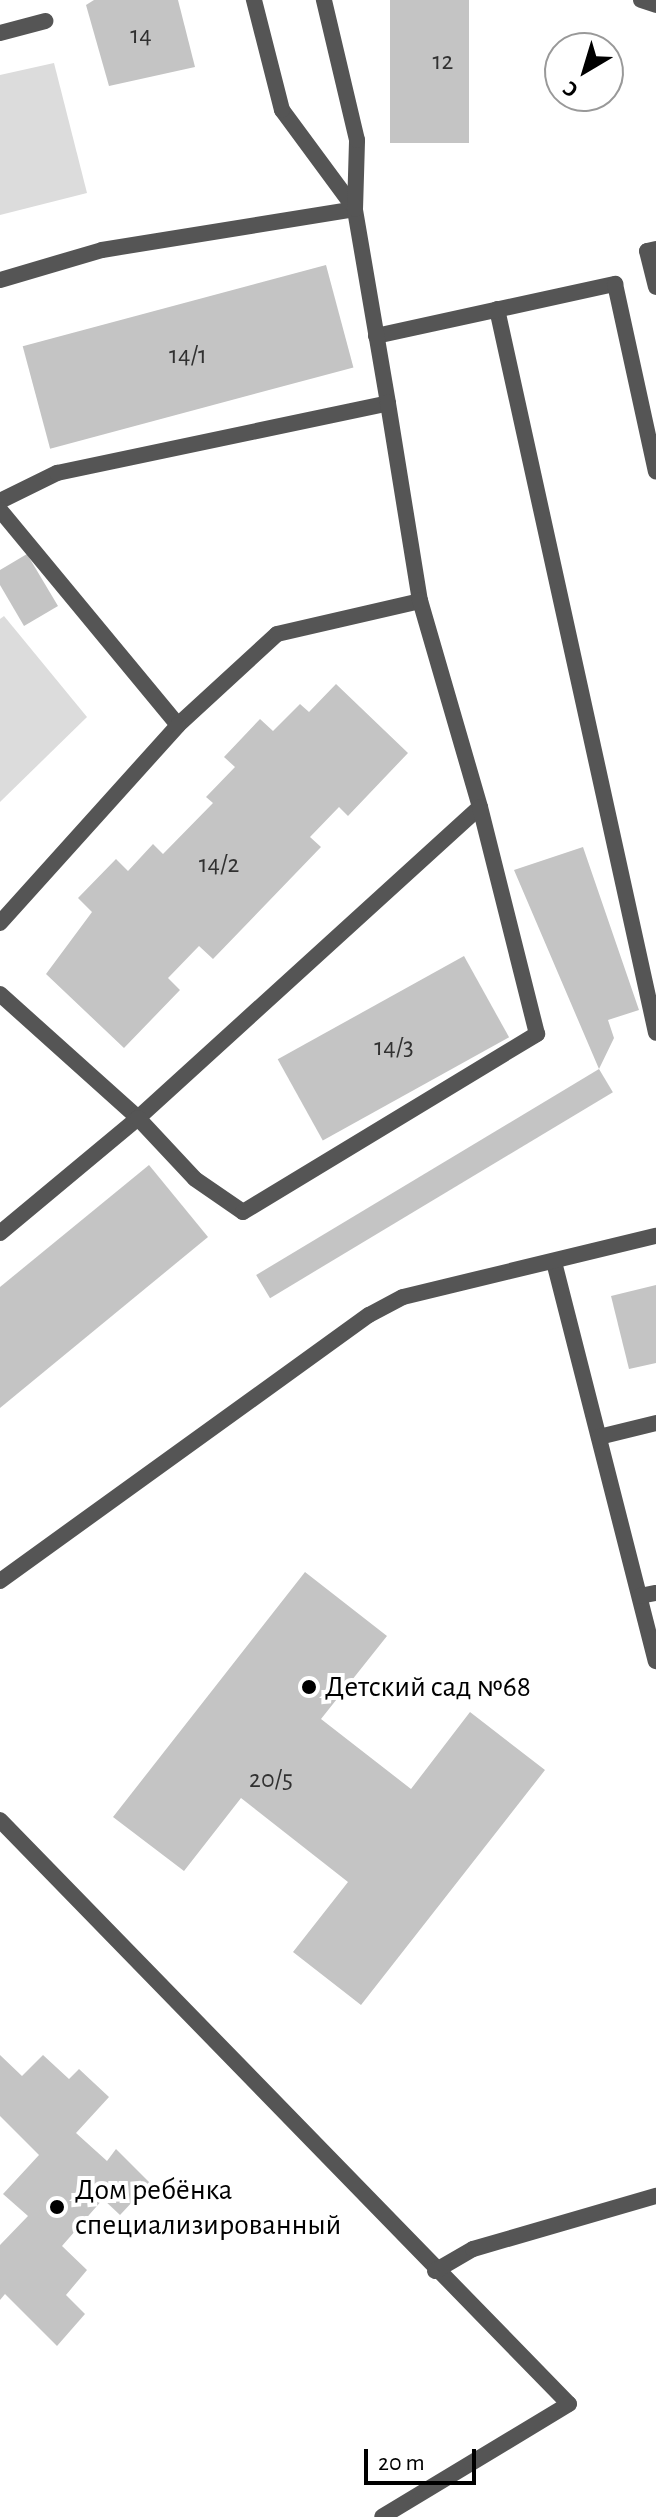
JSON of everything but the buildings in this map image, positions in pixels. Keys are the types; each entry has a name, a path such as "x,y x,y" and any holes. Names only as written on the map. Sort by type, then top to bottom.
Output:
{"lane":[{"path":"254,0 282,110 355,209"},
{"path":"0,994 138,1118 195,1179 243,1212 537,1034 480,807 420,601 355,209 357,140 324,0"},
{"path":"641,0 656,5"},
{"path":"0,33 45,21"},
{"path":"0,280 102,250 355,209"},
{"path":"656,249 647,251 656,287"},
{"path":"376,336 615,284 656,472"},
{"path":"497,309 656,1033"},
{"path":"0,501 57,473 388,403"},
{"path":"0,510 178,725"},
{"path":"0,923 178,725 277,634 420,601"},
{"path":"0,1233 138,1118 480,807"},
{"path":"0,1581 369,1315 403,1297 656,1236"},
{"path":"554,1262 599,1437 648,1594 656,1661"},
{"path":"599,1437 656,1423"},
{"path":"0,1820 435,2271 569,2404 382,2517"},
{"path":"435,2271 473,2249 656,2196"}],"shaded area":[{"path":"54,63 87,193 0,215 0,75"},
{"path":"4,616 87,717 0,802 0,619"}],"place":[{"name":"Детский сад №68","path":"309,1687"},
{"name":"Дом ребёнка специализированный","path":"57,2207"}]}
